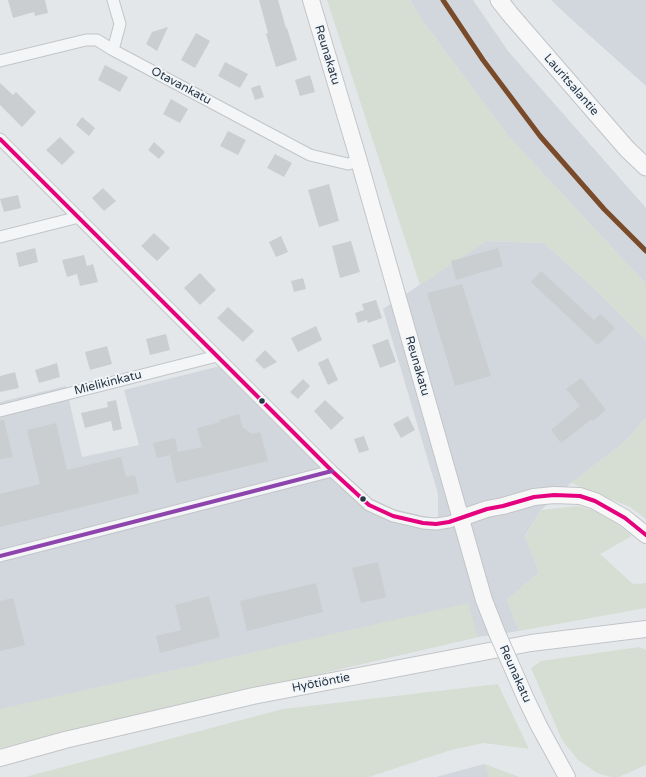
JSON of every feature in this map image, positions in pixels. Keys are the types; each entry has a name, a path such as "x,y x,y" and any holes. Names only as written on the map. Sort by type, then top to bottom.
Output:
{"main road":[{"name":"Reunakatu","path":"311,0 359,161 484,600 526,699 567,777"},
{"name":"Lauritsalantie","path":"500,0 515,20 622,144 646,167"},
{"path":"461,518 487,509 534,497 554,495 580,496 595,501 625,518 646,535"},
{"name":"Hyötiöntie","path":"0,758 65,740 253,696 531,643 646,629"}],"street":[{"path":"113,0 120,24 113,50"},
{"name":"Otavankatu","path":"0,61 86,40 97,40 113,50 310,154 348,164 359,161"},
{"path":"0,138 332,471 369,505 393,516 423,523 436,524 461,518"},
{"path":"0,237 79,217"},
{"name":"Mielikinkatu","path":"0,411 217,356"},
{"path":"0,556 332,471"}],"shaded area":[{"path":"327,0 410,0 419,16 511,139 646,284 646,340 595,289 544,243 486,241 420,285"},
{"path":"410,0 473,0 508,51 646,208 646,284 511,139 419,16"},
{"path":"551,0 646,0 646,86 570,18"},
{"path":"486,241 544,243 595,289 646,340 646,417 626,441 571,483 541,510 525,536 539,572 507,600 519,631 478,637 0,748 0,402 66,386 82,457 139,445 124,390 232,363 334,464 371,498 394,509 438,519 438,494 383,309"},
{"path":"646,417 646,519 630,507 571,483 626,441"},
{"path":"577,506 604,513 632,536 600,554 633,584 646,583 646,608 519,631 507,600 539,572 525,537 541,510"},
{"path":"468,603 478,637 0,748 0,709"},
{"path":"639,647 646,650 646,765 619,777 611,777 597,773 578,760 562,740 531,668 541,661"},
{"path":"498,684 529,749 484,743 451,750 369,777 25,777 283,709"},
{"path":"484,764 519,777 436,777"},
{"path":"484,764 519,777 489,777"}],"building":[{"path":"8,0 45,0 48,13 35,16 34,12 13,18"},
{"path":"259,0 278,0 297,60 276,67 266,34 268,33"},
{"path":"168,27 157,51 146,44 152,32"},
{"path":"196,33 210,41 195,68 181,60"},
{"path":"225,62 248,74 240,88 218,76"},
{"path":"105,65 128,77 120,92 98,80"},
{"path":"310,75 315,92 300,96 295,80"},
{"path":"0,83 13,95 16,92 36,112 22,127 0,105"},
{"path":"260,85 264,97 255,100 251,88"},
{"path":"171,99 188,109 180,123 163,114"},
{"path":"82,117 95,128 89,136 76,125"},
{"path":"228,131 246,140 238,155 220,146"},
{"path":"60,137 75,152 62,165 46,150"},
{"path":"154,142 165,152 159,159 148,150"},
{"path":"275,154 292,163 284,177 267,168"},
{"path":"329,184 339,221 319,227 308,190"},
{"path":"103,188 116,201 104,211 92,198"},
{"path":"18,195 21,208 4,212 0,199"},
{"path":"154,233 170,248 157,261 141,246"},
{"path":"281,236 288,252 276,257 269,242"},
{"path":"351,241 360,272 340,278 332,246"},
{"path":"35,248 38,262 19,267 16,253"},
{"path":"498,248 503,266 456,280 451,261"},
{"path":"84,255 87,266 93,264 98,282 80,286 77,274 67,277 62,260"},
{"path":"541,271 594,320 600,314 615,328 598,345 531,282"},
{"path":"200,273 216,290 200,305 184,288"},
{"path":"303,278 306,289 294,292 291,281"},
{"path":"462,284 491,376 455,386 427,293"},
{"path":"376,300 382,318 368,323 367,320 358,323 355,313 364,310 362,304"},
{"path":"228,307 254,331 243,342 217,318"},
{"path":"316,326 322,340 298,352 291,338"},
{"path":"166,334 170,350 150,355 146,339"},
{"path":"388,339 396,362 380,368 372,345"},
{"path":"107,346 112,364 90,370 85,352"},
{"path":"265,350 277,362 264,369 255,360"},
{"path":"328,358 338,380 328,385 318,363"},
{"path":"57,363 60,377 39,383 35,370"},
{"path":"15,372 19,388 0,392 0,376"},
{"path":"581,378 606,410 561,443 551,430 580,406 566,389"},
{"path":"303,379 310,386 298,399 290,392"},
{"path":"116,400 122,429 113,431 111,421 85,428 81,413 108,407 107,402"},
{"path":"325,400 344,418 331,430 314,411"},
{"path":"239,414 243,428 253,434 260,432 268,461 176,483 170,455 157,458 153,443 175,438 178,452 202,447 197,428 220,422 219,420"},
{"path":"408,416 415,430 401,438 393,424"},
{"path":"0,420 4,420 13,457 0,459"},
{"path":"56,423 67,470 121,457 126,477 135,475 139,493 0,527 0,494 40,484 27,430"},
{"path":"364,436 369,450 359,453 354,439"},
{"path":"378,562 386,597 361,603 352,568"},
{"path":"316,583 323,612 247,631 240,601"},
{"path":"209,596 220,637 160,653 156,636 181,630 175,605"},
{"path":"13,598 25,645 0,651 0,601"}],"transit line":[{"path":"443,0 483,60 540,136 604,209 646,251"},
{"path":"0,139 332,471 369,505 393,516 423,523 436,524 449,522 487,509 534,497 554,495 580,496 595,501 625,518 646,535"},
{"path":"0,556 332,471"}]}
